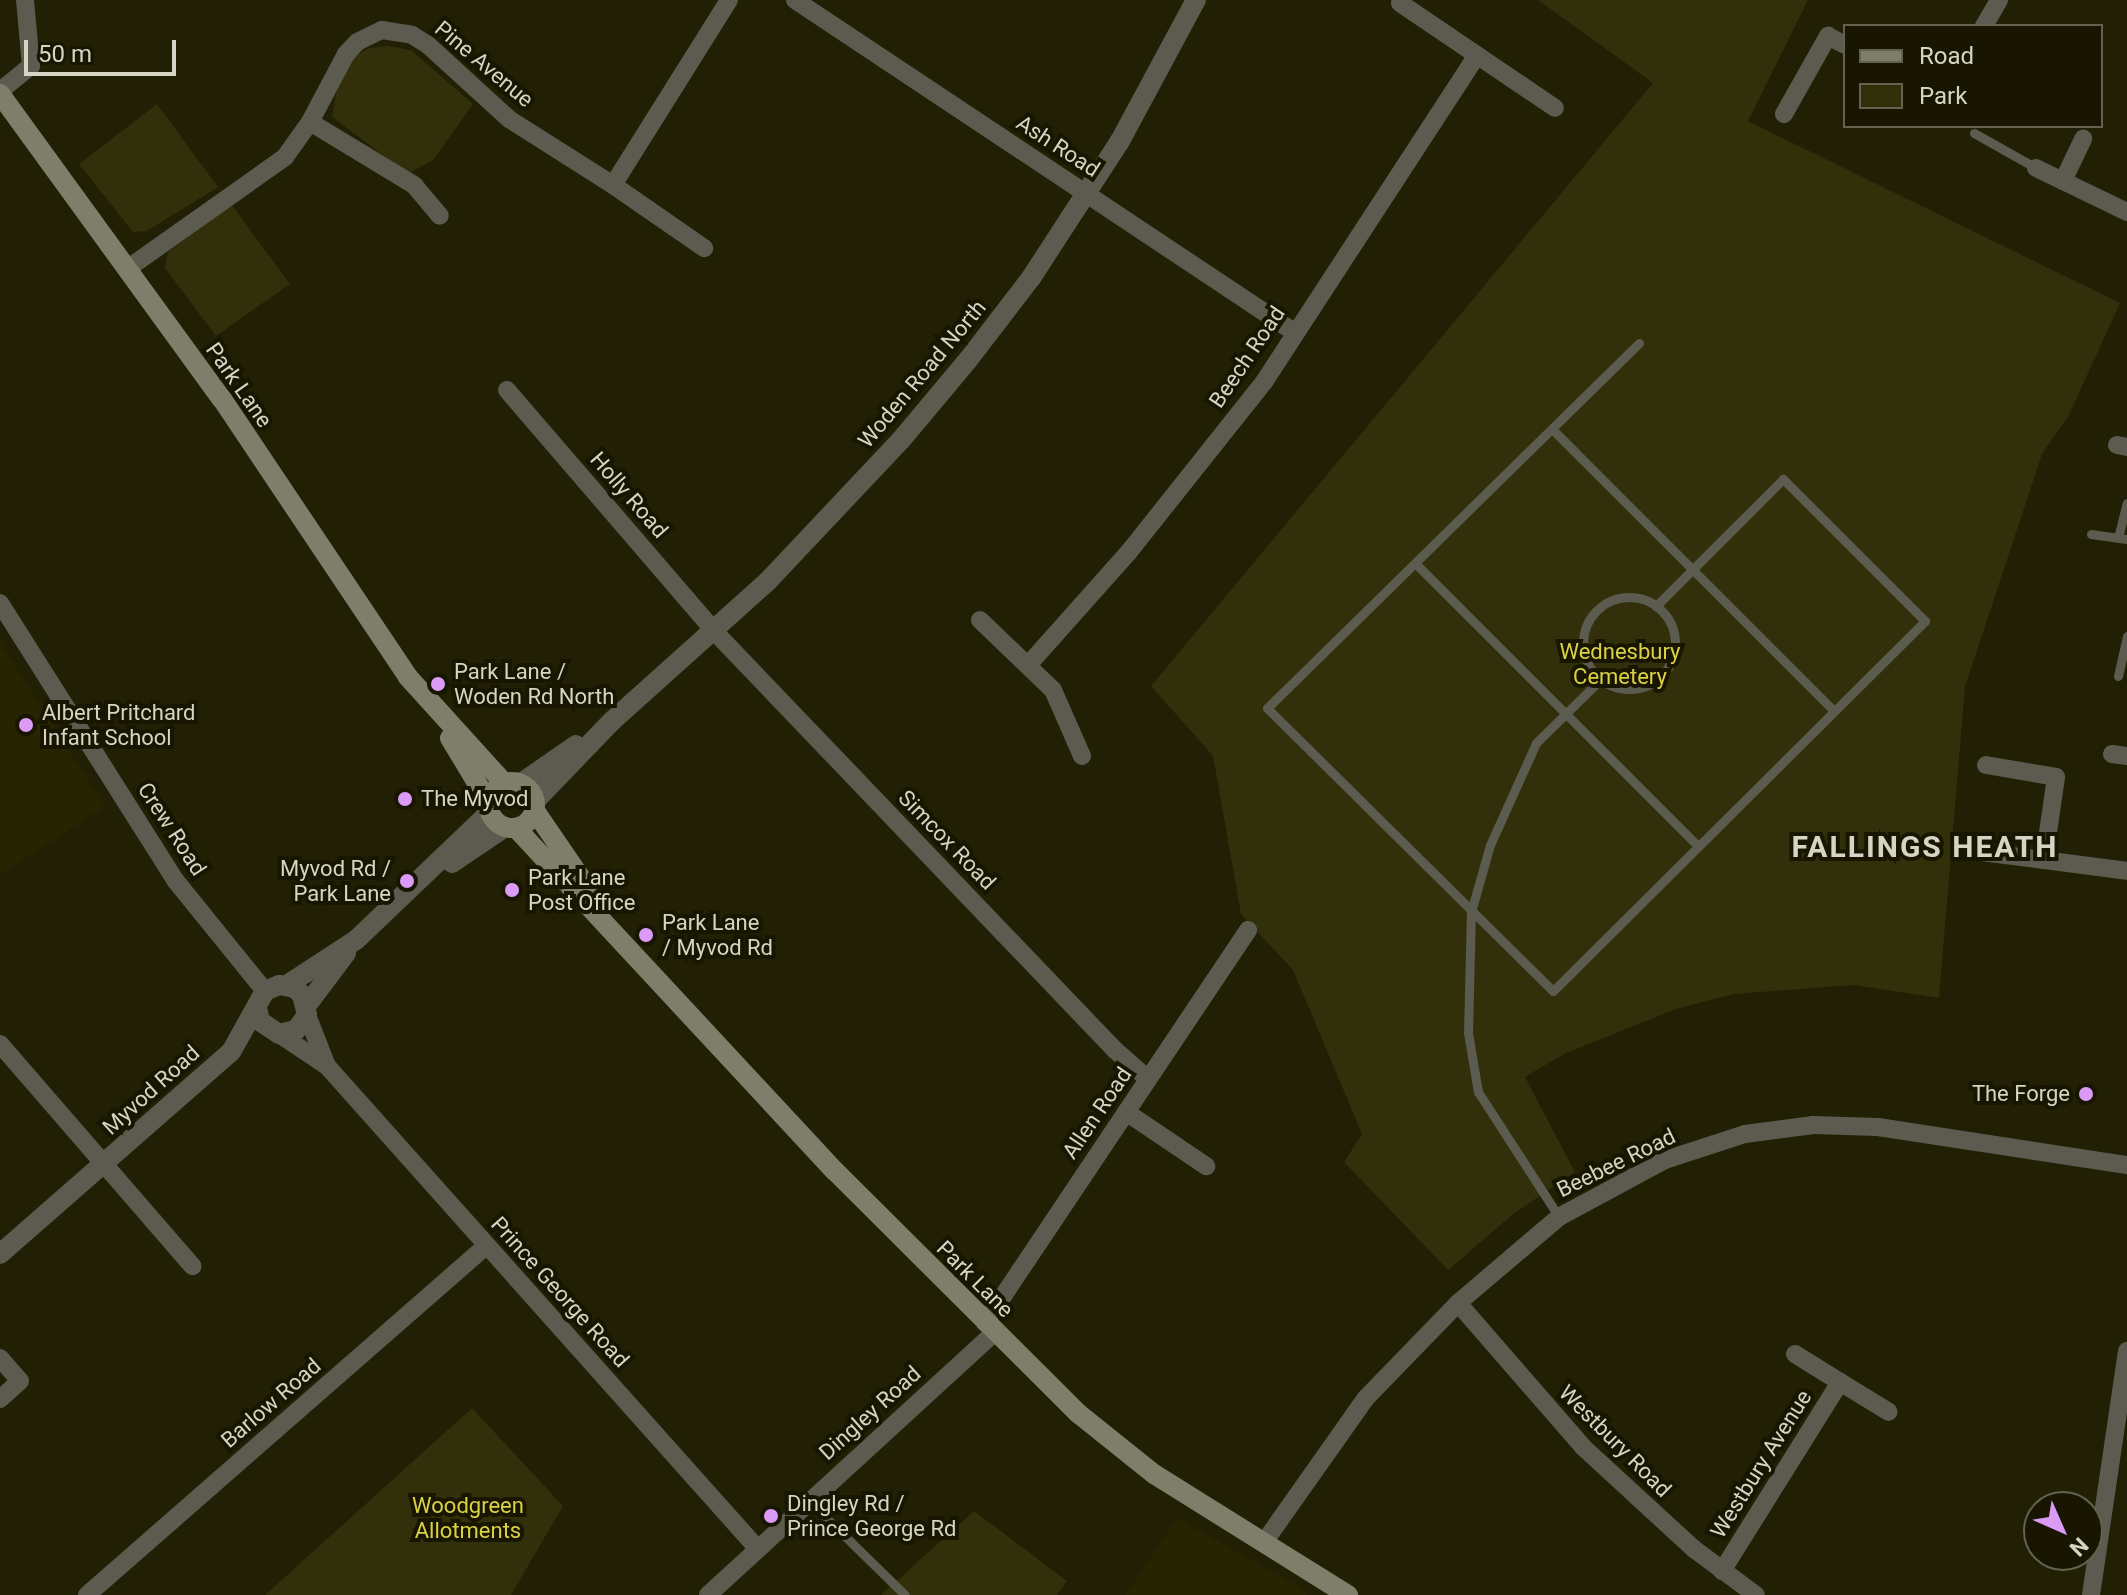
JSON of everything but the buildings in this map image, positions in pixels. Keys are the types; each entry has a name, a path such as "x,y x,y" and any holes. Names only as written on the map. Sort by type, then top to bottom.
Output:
{"main road":[{"name":"Park Lane","path":"0,92 432,707 490,808 621,936 835,1171 989,1328 1111,1442 1348,1595"},
{"name":"Park Lane","path":"432,707 535,806 621,936"},
{"path":"490,808 512,784"},
{"path":"511,828 535,806"}],"street":[{"path":"0,92 31,66 25,0"},
{"path":"613,185 729,0"},
{"name":"Ash Road","path":"795,0 1294,332"},
{"name":"Woden Road North","path":"535,806 612,721 714,631 901,440 1031,278 1086,193 1196,0"},
{"path":"1985,24 1999,0"},
{"path":"1400,3 1555,108"},
{"name":"Pine Avenue","path":"127,269 285,157 310,122 333,74 357,42 382,30 401,32 428,45 509,119 704,248"},
{"path":"1784,114 1828,36 1843,44"},
{"name":"Beech Road","path":"1029,664 1138,541 1264,382 1477,55"},
{"path":"310,122 414,185 440,216"},
{"path":"2063,181 2083,139"},
{"path":"2036,168 2127,212"},
{"name":"Holly Road","path":"507,390 714,631"},
{"name":"Crew Road","path":"0,603 175,880 261,1000"},
{"path":"980,620 1053,690 1082,756"},
{"name":"Simcox Road","path":"714,631 1148,1079"},
{"name":"Woden Road North","path":"512,784 612,721"},
{"path":"1986,765 2056,777 2044,860"},
{"path":"356,940 296,1030 276,1034 260,1021 261,1000 356,940 412,890 490,808"},
{"path":"412,890 511,828"},
{"path":"1974,851 2127,871"},
{"name":"Allen Road","path":"989,1328 1126,1112 1248,930"},
{"path":"287,985 302,995 307,1010"},
{"name":"Myvod Road","path":"0,1254 231,1052 261,1000"},
{"name":"Prince George Road","path":"307,1010 327,1066"},
{"name":"Myvod Road","path":"231,1052 276,1034"},
{"name":"Prince George Road","path":"276,1034 327,1066 758,1549"},
{"path":"0,1044 104,1165"},
{"path":"1126,1112 1206,1166"},
{"name":"Beebee Road","path":"1265,1541 1366,1398 1458,1303 1559,1217 1665,1160 1745,1134 1813,1125 1878,1127 2127,1165"},
{"name":"Myvod Road","path":"104,1165 192,1266"},
{"name":"Barlow Road","path":"87,1595 486,1246"},
{"name":"Westbury Road","path":"1458,1303 1583,1447 1722,1571 1756,1595"},
{"name":"Dingley Road","path":"708,1595 989,1328"},
{"path":"2091,1595 2127,1351"},
{"name":"Westbury Avenue","path":"1795,1354 1889,1412"},
{"path":"0,1358 20,1381 0,1399"},
{"name":"Westbury Avenue","path":"1722,1571 1840,1382"}],"lane":[{"path":"1974,133 2036,168"},
{"path":"1639,343 1267,708 1553,991 1925,621 1783,479 1656,606"},
{"path":"1552,429 1834,711"},
{"path":"2091,534 2122,538 2127,503"},
{"path":"1415,563 1698,846"},
{"path":"1642,599 1656,606 1673,632 1670,663 1661,675 1636,689 1601,679 1583,649 1588,621 1611,601 1642,599"},
{"path":"2118,676 2127,636"},
{"path":"1559,1217 1478,1092 1468,1033 1472,909 1513,789 1536,743 1601,679"},
{"path":"809,1501 905,1595"}],"shaded area":[{"name":"Albert Pritchard Infant School","path":"0,642 105,807 0,875"},
{"path":"1177,1518 1295,1584 1308,1595 1125,1595"}],"green space":[{"name":"Wednesbury Cemetery","path":"1538,0 1808,0 1748,121 2120,303 2069,415 2042,454 1965,687 1939,998 1854,985 1734,994 1676,1009 1564,1054 1525,1077 1575,1172 1512,1215 1448,1270 1344,1162 1362,1134 1293,970 1241,914 1213,756 1151,686 1653,83"},
{"path":"389,46 411,50 473,104 433,160 408,174 332,117 336,94 351,59 369,48"},
{"path":"157,104 218,187 147,231 133,232 79,164"},
{"path":"231,204 290,284 216,336 165,268 168,252"},
{"name":"Woodgreen Allotments","path":"472,1408 563,1506 511,1595 265,1595"},
{"path":"974,1511 1067,1581 1057,1595 881,1595"}],"place":[{"name":"Park Lane / Woden Rd North","path":"438,684"},
{"name":"Albert Pritchard Infant School","path":"26,725"},
{"name":"The Myvod","path":"405,799"},
{"name":"Myvod Rd / Park Lane","path":"407,881"},
{"name":"Park Lane Post Office","path":"512,890"},
{"name":"Park Lane / Myvod Rd","path":"646,935"},
{"name":"The Forge","path":"2086,1094"},
{"name":"Dingley Rd / Prince George Rd","path":"771,1516"}],"district":[{"name":"FALLINGS HEATH","path":"1925,847"}]}
